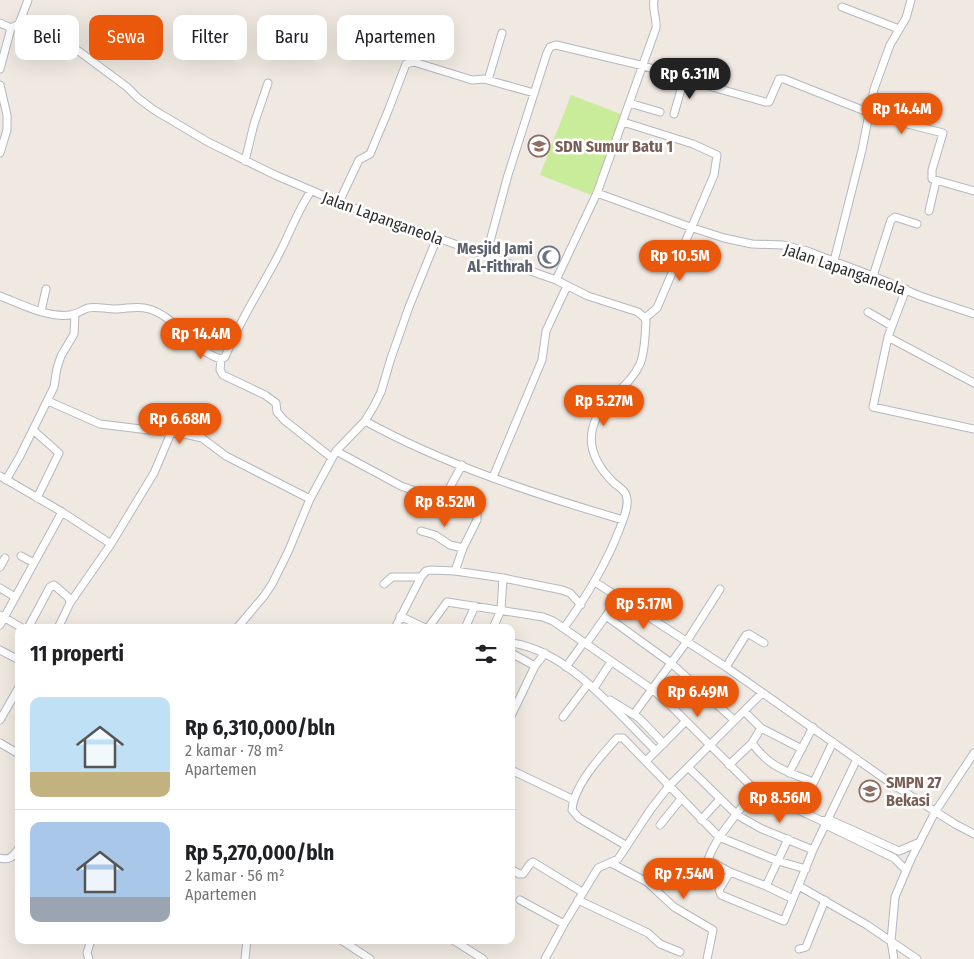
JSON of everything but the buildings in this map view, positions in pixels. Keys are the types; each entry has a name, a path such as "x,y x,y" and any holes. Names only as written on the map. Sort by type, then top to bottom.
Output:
{"street":[{"path":"22,15 28,0"},
{"path":"556,280 597,194 644,66 656,28 654,0"},
{"path":"834,261 862,150 874,89 890,45 906,18 911,0"},
{"path":"842,7 899,29"},
{"path":"0,23 11,28"},
{"path":"0,69 11,28 15,26"},
{"path":"488,80 502,33"},
{"path":"486,256 508,175 534,93 547,53 553,46 573,48 644,66 684,79 770,102 779,79 784,79 897,122 942,133 931,176 932,179 936,182 974,191"},
{"name":"Jalan Lapanganeola","path":"79,51 154,110 208,142 246,161 338,202 556,280 597,300 638,312 645,318"},
{"path":"338,202 359,160 370,154 406,64 414,62 472,80 488,80 534,93"},
{"path":"674,114 684,79"},
{"path":"246,161 254,124 268,83"},
{"path":"0,85 7,115 7,130 0,153"},
{"path":"629,103 660,112"},
{"path":"564,628 595,582 611,550 627,504 626,495 598,464 591,441 592,429 597,416 633,375 640,363 645,318 657,308 714,174 717,155 694,144 623,122"},
{"path":"929,211 936,182"},
{"path":"311,191 300,206 282,248 238,327 224,357 221,359 220,370 223,375 271,399 276,403 278,412 284,420 334,454 401,486 475,511 478,514 477,520 463,548 455,571"},
{"name":"Jalan Lapanganeola","path":"597,194 690,227 752,244 783,245 798,248 920,296 974,313"},
{"path":"873,276 891,220 895,218 917,224"},
{"path":"240,624 272,584 288,552 310,499 334,454 365,420 381,392 398,338 437,238"},
{"path":"493,477 542,360 547,326 567,286"},
{"path":"41,311 46,289"},
{"path":"906,289 888,337 873,407 974,428"},
{"path":"0,296 41,311 63,315 75,314 89,308 116,309 141,306 151,309 172,322 192,341 221,359"},
{"path":"868,312 892,326"},
{"path":"75,314 74,334 61,356 54,387 48,401 33,430 3,478 62,512 111,544"},
{"path":"888,337 974,382"},
{"path":"48,401 100,424 202,438 226,456 310,499"},
{"path":"365,420 397,439 462,465 548,497 623,520"},
{"path":"33,430 59,453 37,498"},
{"path":"60,624 70,603 111,544 154,473 171,433"},
{"path":"443,500 462,465"},
{"path":"0,625 2,616 15,597 62,512"},
{"path":"421,532 435,535 450,545 463,548"},
{"path":"21,556 34,564"},
{"path":"0,567 5,558"},
{"path":"397,624 421,577 428,570 455,571 503,578 562,590 570,594 581,605"},
{"path":"384,584 392,577 421,577"},
{"path":"495,624 501,610 503,578"},
{"path":"595,582 726,667 762,694 935,812 974,834"},
{"path":"30,624 52,586 56,586 69,598 70,603"},
{"path":"0,588 15,597"},
{"path":"634,714 653,690 720,589"},
{"path":"566,667 606,616 618,597"},
{"path":"429,624 447,602 549,619 653,690 754,790 826,822 897,850 910,847 921,841"},
{"path":"467,624 475,606"},
{"path":"2,616 15,624"},
{"path":"400,616 417,624"},
{"path":"606,616 671,663 734,720"},
{"path":"726,667 746,635 749,634 764,643"},
{"path":"515,644 531,646 545,653 591,686 656,751"},
{"path":"0,650 15,658"},
{"path":"515,708 535,666 545,653"},
{"path":"515,655 535,666"},
{"path":"563,718 611,662"},
{"path":"1,716 15,693"},
{"path":"545,959 582,892 598,868 618,859 651,809 669,786 762,694"},
{"path":"604,697 634,714 664,744"},
{"path":"744,711 761,728 802,749"},
{"path":"646,761 686,721"},
{"path":"789,773 813,727"},
{"path":"730,765 752,743 761,728"},
{"path":"628,846 575,815 572,810 574,800 596,763 617,738 623,738 719,837 778,861 806,869"},
{"path":"800,811 833,742"},
{"path":"0,743 15,751"},
{"path":"752,743 770,763 813,782"},
{"path":"894,959 891,941 895,897 906,870 935,812 974,752"},
{"path":"730,872 718,890 719,893 784,920 813,850 857,759"},
{"path":"688,767 737,815 762,829 813,850"},
{"path":"515,772 574,800"},
{"path":"754,790 719,837 708,860 730,872 793,899"},
{"path":"660,825 681,799"},
{"path":"701,820 720,799"},
{"path":"826,822 894,858 906,870"},
{"path":"766,886 788,839"},
{"path":"894,858 897,850"},
{"path":"0,858 8,860 15,853"},
{"path":"515,871 523,874 533,862 582,892"},
{"path":"611,863 647,882 674,907 713,930 707,959"},
{"path":"799,886 825,900 917,959"},
{"path":"520,900 564,924"},
{"path":"578,900 648,933 660,944 680,952"},
{"path":"799,949 806,947 825,900"},
{"path":"89,959 87,953 90,944"},
{"path":"245,959 247,944"},
{"path":"347,944 370,959"},
{"path":"459,944 483,959"}],"green space":[{"path":"571,95 623,115 591,195 540,175"}],"place":[{"name":"SDN Sumur Batu 1","path":"539,146"},
{"name":"Mesjid Jami Al-Fithrah","path":"549,257"},
{"name":"SMPN 27 Bekasi","path":"870,791"}]}
